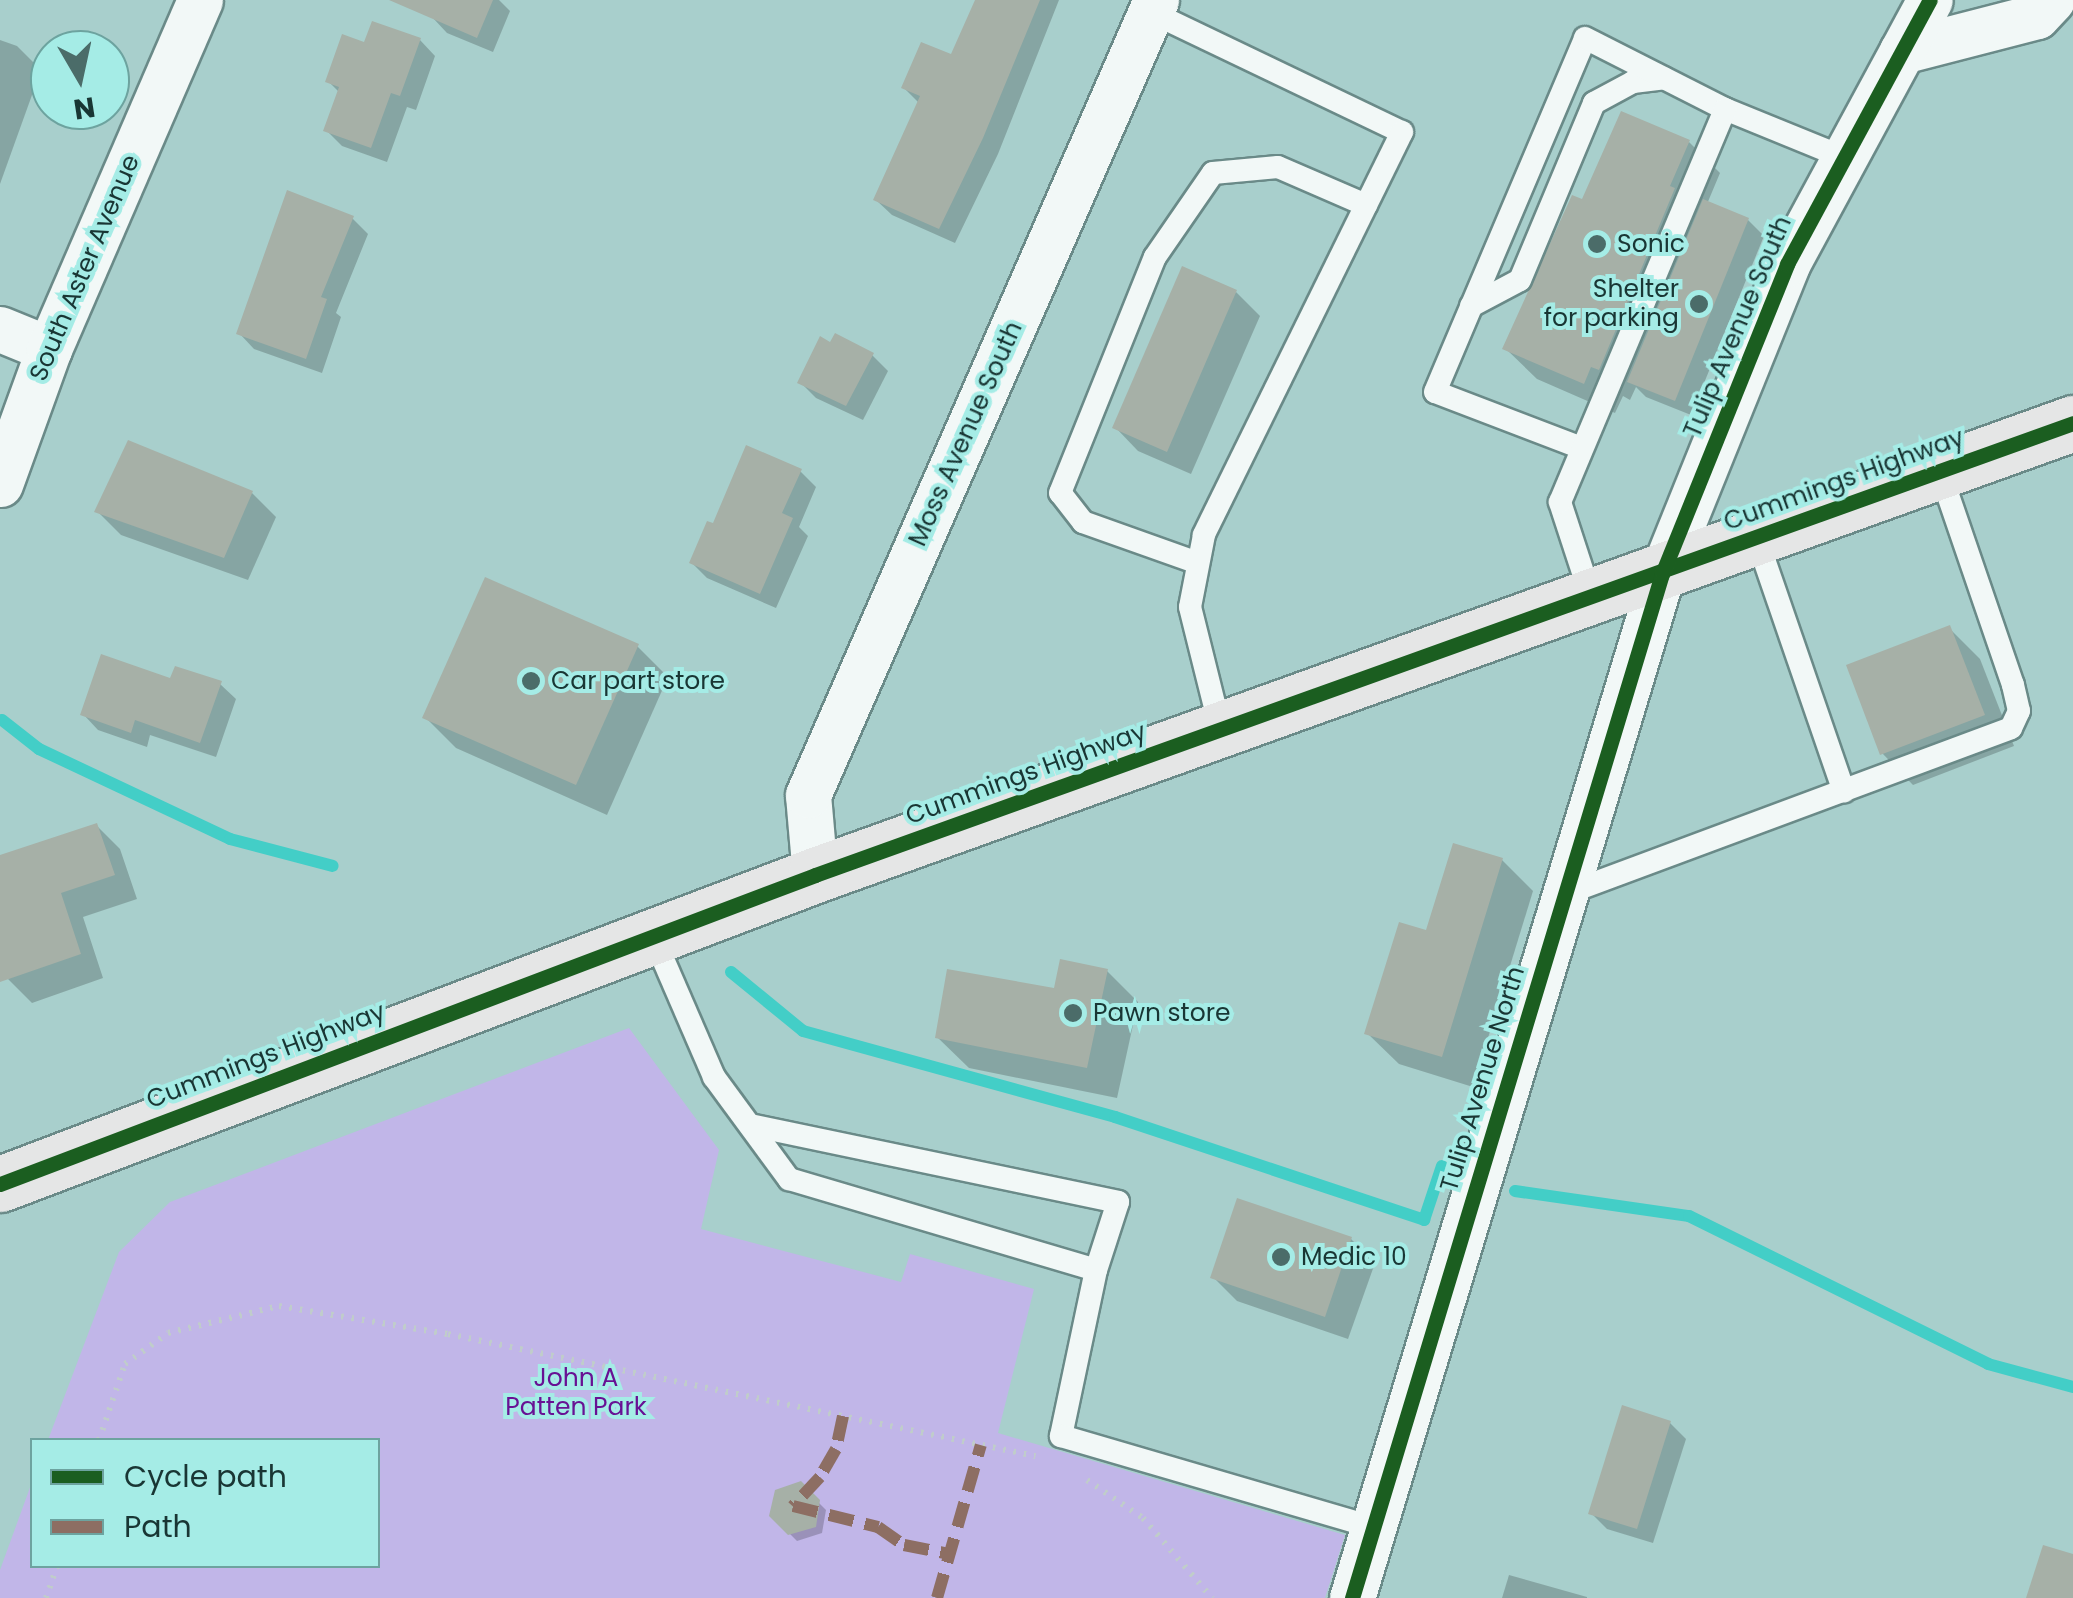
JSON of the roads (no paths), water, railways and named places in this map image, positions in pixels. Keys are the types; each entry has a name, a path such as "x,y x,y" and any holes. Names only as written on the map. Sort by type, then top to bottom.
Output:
{"main road":[{"name":"Cummings Highway","path":"0,1184 816,875 1662,574 2073,423"}],"street":[{"name":"South Aster Avenue","path":"0,484 49,349 200,0"},
{"name":"Tulip Avenue South","path":"1662,574 1788,264 1930,0"},
{"path":"1902,51 2036,16 2052,0"},
{"name":"Moss Avenue South","path":"816,875 808,796 1153,6"},
{"path":"0,329 49,349"},
{"name":"Tulip Avenue North","path":"1352,1598 1662,574"}],"lane":[{"path":"1153,6 1402,132 1204,535 1190,607 1221,731"},
{"path":"1579,447 1435,392 1585,38 1725,109 1845,158"},
{"path":"1472,306 1520,280 1594,103 1633,82 1664,78"},
{"path":"1592,598 1560,502 1579,447 1725,109"},
{"path":"1198,562 1083,522 1060,492 1155,256 1213,173 1278,167 1366,205"},
{"path":"1565,894 2011,728 2018,711 1940,472"},
{"path":"1757,538 1844,791"},
{"path":"653,936 714,1077 788,1180 1096,1270"},
{"path":"750,1124 1118,1202 1096,1270 1061,1436 1373,1528"}],"waterway":[{"path":"2,720 39,749 230,839 333,866"},
{"path":"731,972 803,1031 1115,1117 1424,1220 1442,1166"},
{"path":"1515,1191 1689,1216 1988,1364 2073,1387"}],"place":[{"name":"Sonic","path":"1597,244"},
{"name":"Shelter for parking","path":"1699,304"},
{"name":"Car part store","path":"531,681"},
{"name":"Pawn store","path":"1073,1013"},
{"name":"Medic 10","path":"1281,1257"}],"park label":[{"name":"John A Patten Park","path":"576,1394"}]}
